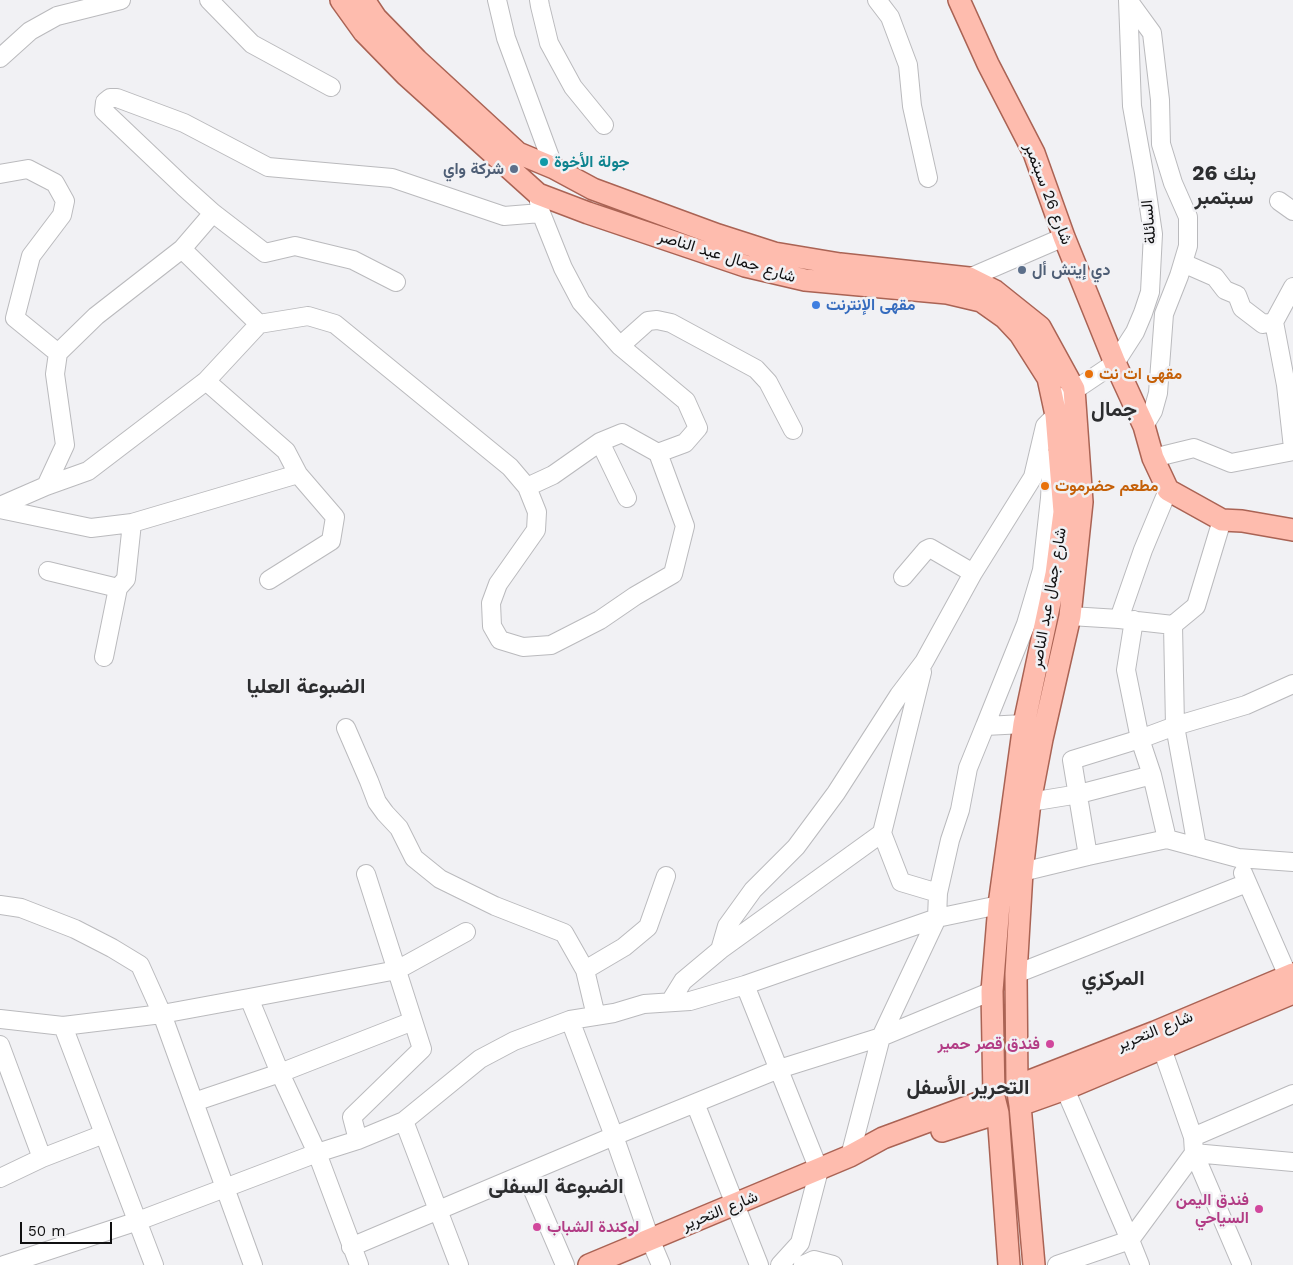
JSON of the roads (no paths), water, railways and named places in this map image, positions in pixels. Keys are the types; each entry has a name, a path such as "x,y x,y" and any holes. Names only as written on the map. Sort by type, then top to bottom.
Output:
{"main road":[{"name":"شارع جمال عبد الناصر","path":"341,0 364,32 539,203 588,213 745,266 805,280 947,293 980,300 1005,318 1020,334 1048,378 1054,413 1064,512 1056,574 1024,724 999,905 992,992 996,1105 1009,1265"},
{"name":"شارع جمال عبد الناصر","path":"364,0 376,18 417,60 518,153 554,168 593,189 774,254 840,264 969,278 995,291 1040,327 1074,389 1082,502 1070,616 1042,739 1030,802 1022,872 1016,974 1019,1096 1034,1265"},
{"name":"شارع 26 سبتمبر","path":"965,2 988,64 1034,153 1064,237 1115,362 1144,426 1153,458 1168,490"},
{"path":"539,203 532,182 534,172 539,168 554,168"},
{"path":"1168,490 1222,520 1242,521 1293,530"},
{"name":"شارع التحرير","path":"1019,1096 1159,1040 1292,983"},
{"name":"شارع التحرير","path":"589,1265 819,1170 883,1138 996,1105"}],"street":[{"path":"0,58 30,31 57,16 121,0"},
{"path":"209,0 252,44 331,86"},
{"path":"497,0 506,38 554,168"},
{"path":"539,0 549,42 573,87 604,125"},
{"path":"877,0 890,18 908,64 912,106 928,178"},
{"path":"1128,0 1152,33 1160,100 1161,144 1173,183 1188,217 1188,246 1164,314 1158,393 1153,411 1144,426"},
{"name":"السائلة","path":"1054,413 1074,389 1115,362 1134,332 1150,292 1153,234 1132,106 1128,0"},
{"path":"396,282 353,260 294,246 265,253 213,213 104,110 105,102 110,98 117,98 184,123 268,167 392,178 504,216 539,203 563,268 581,302 620,346 686,401 698,428 685,443 658,453"},
{"path":"0,174 28,169 55,183 65,201 62,215 31,256 15,318 58,353"},
{"path":"1279,201 1293,212"},
{"path":"46,486 65,445 55,374 58,353 96,316 182,249 213,213"},
{"path":"969,278 1064,237"},
{"path":"182,249 258,324"},
{"path":"1183,263 1215,277 1225,290 1237,295 1242,308 1263,324 1274,322"},
{"path":"1153,458 1194,448 1231,463 1293,450 1286,385 1274,322 1293,287"},
{"path":"1150,292 1164,314"},
{"path":"0,508 46,486 88,471 206,381 258,324 308,316 335,324 510,467 527,487 537,512 536,530 498,584 491,603 492,626 500,640 523,648 551,645 600,620 635,596 673,574 685,526 658,453 622,433 600,442 553,474 527,487"},
{"path":"620,346 648,321 657,320 670,323 756,369 768,382 793,430"},
{"path":"206,381 286,451 298,474 334,516 331,541 269,580"},
{"path":"720,950 726,926 753,890 796,847 836,793 899,695 924,662 972,573 1033,478 1045,426 1054,413"},
{"path":"850,1156 881,1038 936,918 938,893 950,840 960,810 968,768 1026,624 1042,570 1050,498 1054,413"},
{"path":"600,442 627,498"},
{"path":"0,508 91,528 132,523 298,474"},
{"path":"1167,839 1152,775 1140,738 1126,670 1126,619 1143,550 1168,490"},
{"path":"1070,616 1126,619 1173,625 1196,606 1222,520"},
{"path":"104,657 118,588 126,579 132,523"},
{"path":"903,577 926,550 930,548 972,573"},
{"path":"48,571 118,588"},
{"path":"1173,625 1175,726 1197,847"},
{"path":"924,662 882,833 901,882 938,893"},
{"path":"1088,856 1072,760 1246,705 1293,684"},
{"path":"985,726 1024,724"},
{"path":"346,728 377,802 399,828 414,858 440,879 494,906 564,933 585,970 596,1016"},
{"path":"1030,802 1078,794 1152,775"},
{"path":"670,1002 683,981 720,950 882,833"},
{"path":"1022,872 1167,839 1238,858 1293,862"},
{"path":"1238,858 1247,883 1292,983"},
{"path":"358,1140 352,1117 422,1049 366,874"},
{"path":"585,970 624,946 648,927 666,876"},
{"path":"1016,974 1247,883"},
{"path":"0,905 21,908 75,929 140,965 162,1014 253,1265"},
{"path":"4,1265 138,1221 358,1140 404,1120 480,1059 514,1041 570,1020 614,1013 644,1004 690,1001 745,985 936,918 999,905"},
{"path":"0,1019 63,1026 162,1014 249,998 397,970 466,932"},
{"path":"745,985 819,1170 800,1243 780,1265"},
{"path":"351,1247 779,1069 881,1038 992,992"},
{"path":"249,998 280,1073 317,1154 359,1265"},
{"path":"570,1020 614,1136 650,1240 661,1265"},
{"path":"194,1102 280,1073 413,1021"},
{"path":"63,1026 154,1265"},
{"path":"1159,1040 1193,1145 1242,1265"},
{"path":"0,1045 42,1158"},
{"path":"1063,1079 1140,1265"},
{"path":"1057,1265 1130,1240 1193,1145 1293,1094"},
{"path":"695,1103 760,1265"},
{"path":"404,1120 459,1265"},
{"path":"0,1178 42,1158 104,1134"},
{"path":"1193,1145 1293,1162"},
{"path":"526,1174 564,1265"},
{"path":"803,1265 814,1260 833,1265"}],"place":[{"name":"جولة الأخوة","path":"544,162"},
{"name":"شركة واي","path":"514,169"},
{"name":"دي إيتش أل","path":"1022,270"},
{"name":"مقهى الإنترنت","path":"816,305"},
{"name":"مقهى ات نت","path":"1089,374"},
{"name":"مطعم حضرموت","path":"1045,486"},
{"name":"فندق قصر حمير","path":"1050,1044"},
{"name":"فندق اليمن السياحي","path":"1259,1209"},
{"name":"لوكندة الشباب","path":"537,1227"}],"district":[{"name":"بنك 26 سبتمبر","path":"1224,186"},
{"name":"جمال","path":"1114,410"},
{"name":"الضبوعة العليا","path":"306,687"},
{"name":"المركزي","path":"1113,979"},
{"name":"التحرير الأسفل","path":"968,1088"},
{"name":"الضبوعة السفلى","path":"556,1187"}]}
